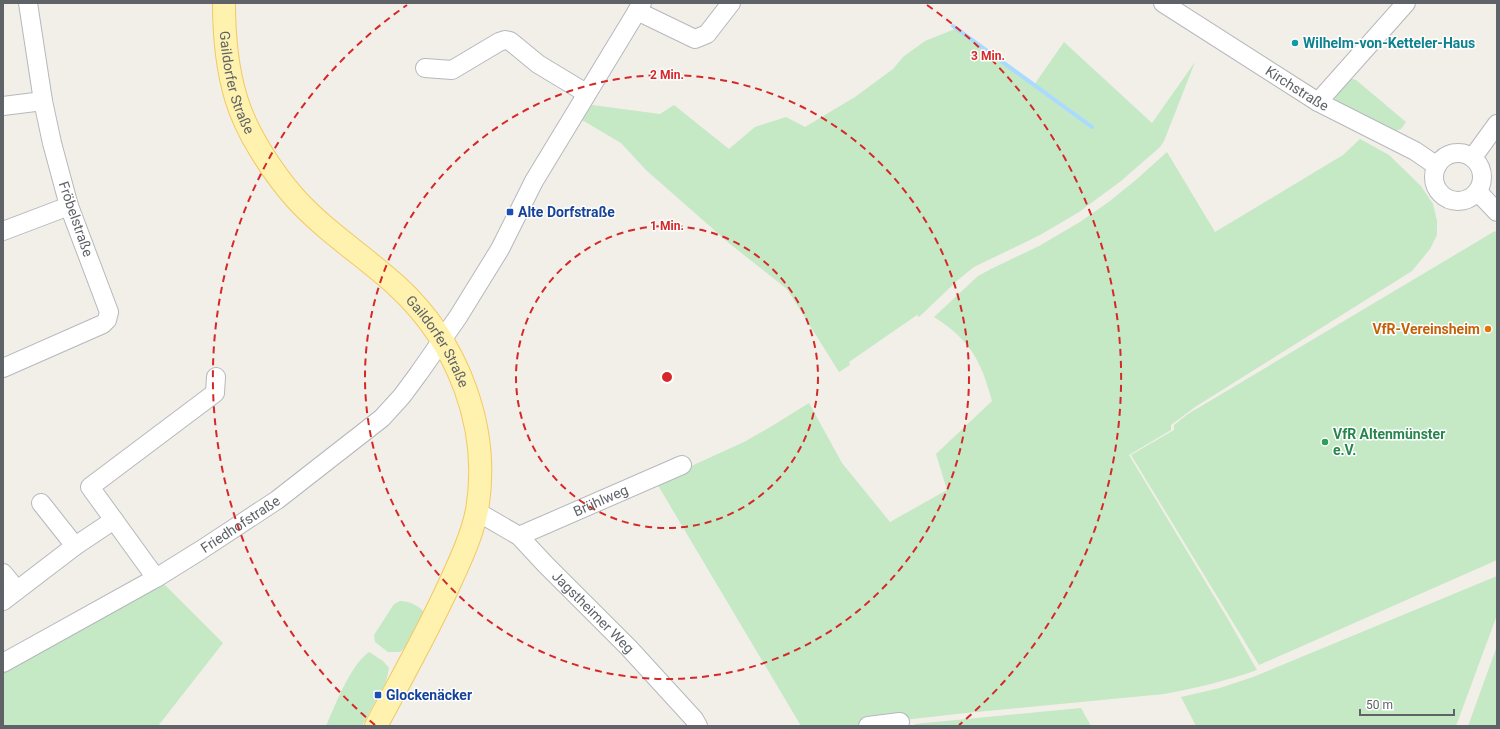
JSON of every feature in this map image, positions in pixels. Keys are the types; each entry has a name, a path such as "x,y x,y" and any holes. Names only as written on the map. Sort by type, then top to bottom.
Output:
{"main road":[{"name":"Gaildorfer Straße","path":"224,3 224,31 236,99 251,134 265,158 296,199 335,236 398,287 423,314 442,340 456,365 467,392 475,421 479,447 480,478 476,511 464,552 437,612 376,726"}],"street":[{"name":"Fröbelstraße","path":"3,368 97,327 107,320 109,312 69,206 52,143 43,101 28,3"},
{"path":"442,340 500,249 534,181 586,93 640,7 695,39 707,34 731,3"},
{"name":"Kirchstraße","path":"1163,3 1185,8 1318,102 1415,151 1436,166"},
{"path":"1318,102 1406,3"},
{"path":"425,68 452,70 499,42 505,40 515,44 538,64 586,93"},
{"path":"3,106 43,101"},
{"path":"1473,157 1497,124"},
{"path":"1458,152 1473,157 1478,162 1482,170 1483,177 1482,185 1478,192 1472,198 1464,201 1448,199 1442,195 1435,185 1434,173 1436,166 1443,158 1458,152"},
{"path":"1478,192 1497,212"},
{"path":"3,231 69,206"},
{"name":"Friedhofstraße","path":"3,663 156,578 277,500 382,418 402,396 442,340"},
{"path":"156,578 90,487 215,393 216,377"},
{"name":"Brühlweg","path":"520,536 682,465"},
{"path":"41,504 75,546"},
{"name":"Jagstheimer Weg","path":"476,511 520,536 545,564 628,648 694,719 698,726"},
{"path":"3,573 10,596 75,546 114,520"},
{"path":"868,726 900,722"}],"green space":[{"path":"955,29 1034,85 1064,42 1152,123 1195,62 1164,141 1160,147 1121,181 1079,212 1040,235 974,267 959,279 919,317 917,315 849,362 850,365 839,372 787,289 730,244 646,170 621,143 582,120 592,105 660,114 674,105 729,149 755,127 786,117 805,127 855,97 893,69 903,57 925,41"},
{"path":"1349,78 1356,80 1406,122 1401,129 1393,132 1338,104 1333,94"},
{"path":"1360,139 1389,155 1421,186 1433,204 1437,221 1437,235 1430,249 1412,271 1195,407 1171,425 1171,430 1129,455 1257,670 1211,684 1164,694 850,726 801,726 656,482 744,442 809,403 842,463 890,522 947,490 936,454 992,401 983,374 972,352 957,334 934,317 978,276 1039,246 1080,222 1110,201 1167,152 1215,232 1343,155"},
{"name":"VfR Altenmünster e.V.","path":"1495,231 1497,233 1497,560 1259,665 1131,455 1174,430 1174,425 1188,414"},
{"path":"1497,576 1497,615 1456,726 1196,726 1181,697 1220,688 1253,677"},
{"path":"160,580 223,643 158,726 3,726 3,669"},
{"path":"400,601 413,604 424,612 406,647 400,652 388,652 375,642 374,635 394,604"},
{"path":"1497,646 1497,726 1468,726"},
{"path":"369,652 383,661 389,668 386,682 362,726 326,726 349,676"},
{"path":"1081,708 1091,726 915,726 915,724"}],"waterway":[{"path":"953,26 1092,127"}],"place":[{"name":"Wilhelm-von-Ketteler-Haus","path":"1295,43"},
{"name":"Alte Dorfstraße","path":"510,212"},
{"name":"VfR-Vereinsheim","path":"1488,329"},
{"name":"VfR Altenmünster e.V.","path":"1325,442"},
{"name":"Glockenäcker","path":"378,695"}]}
